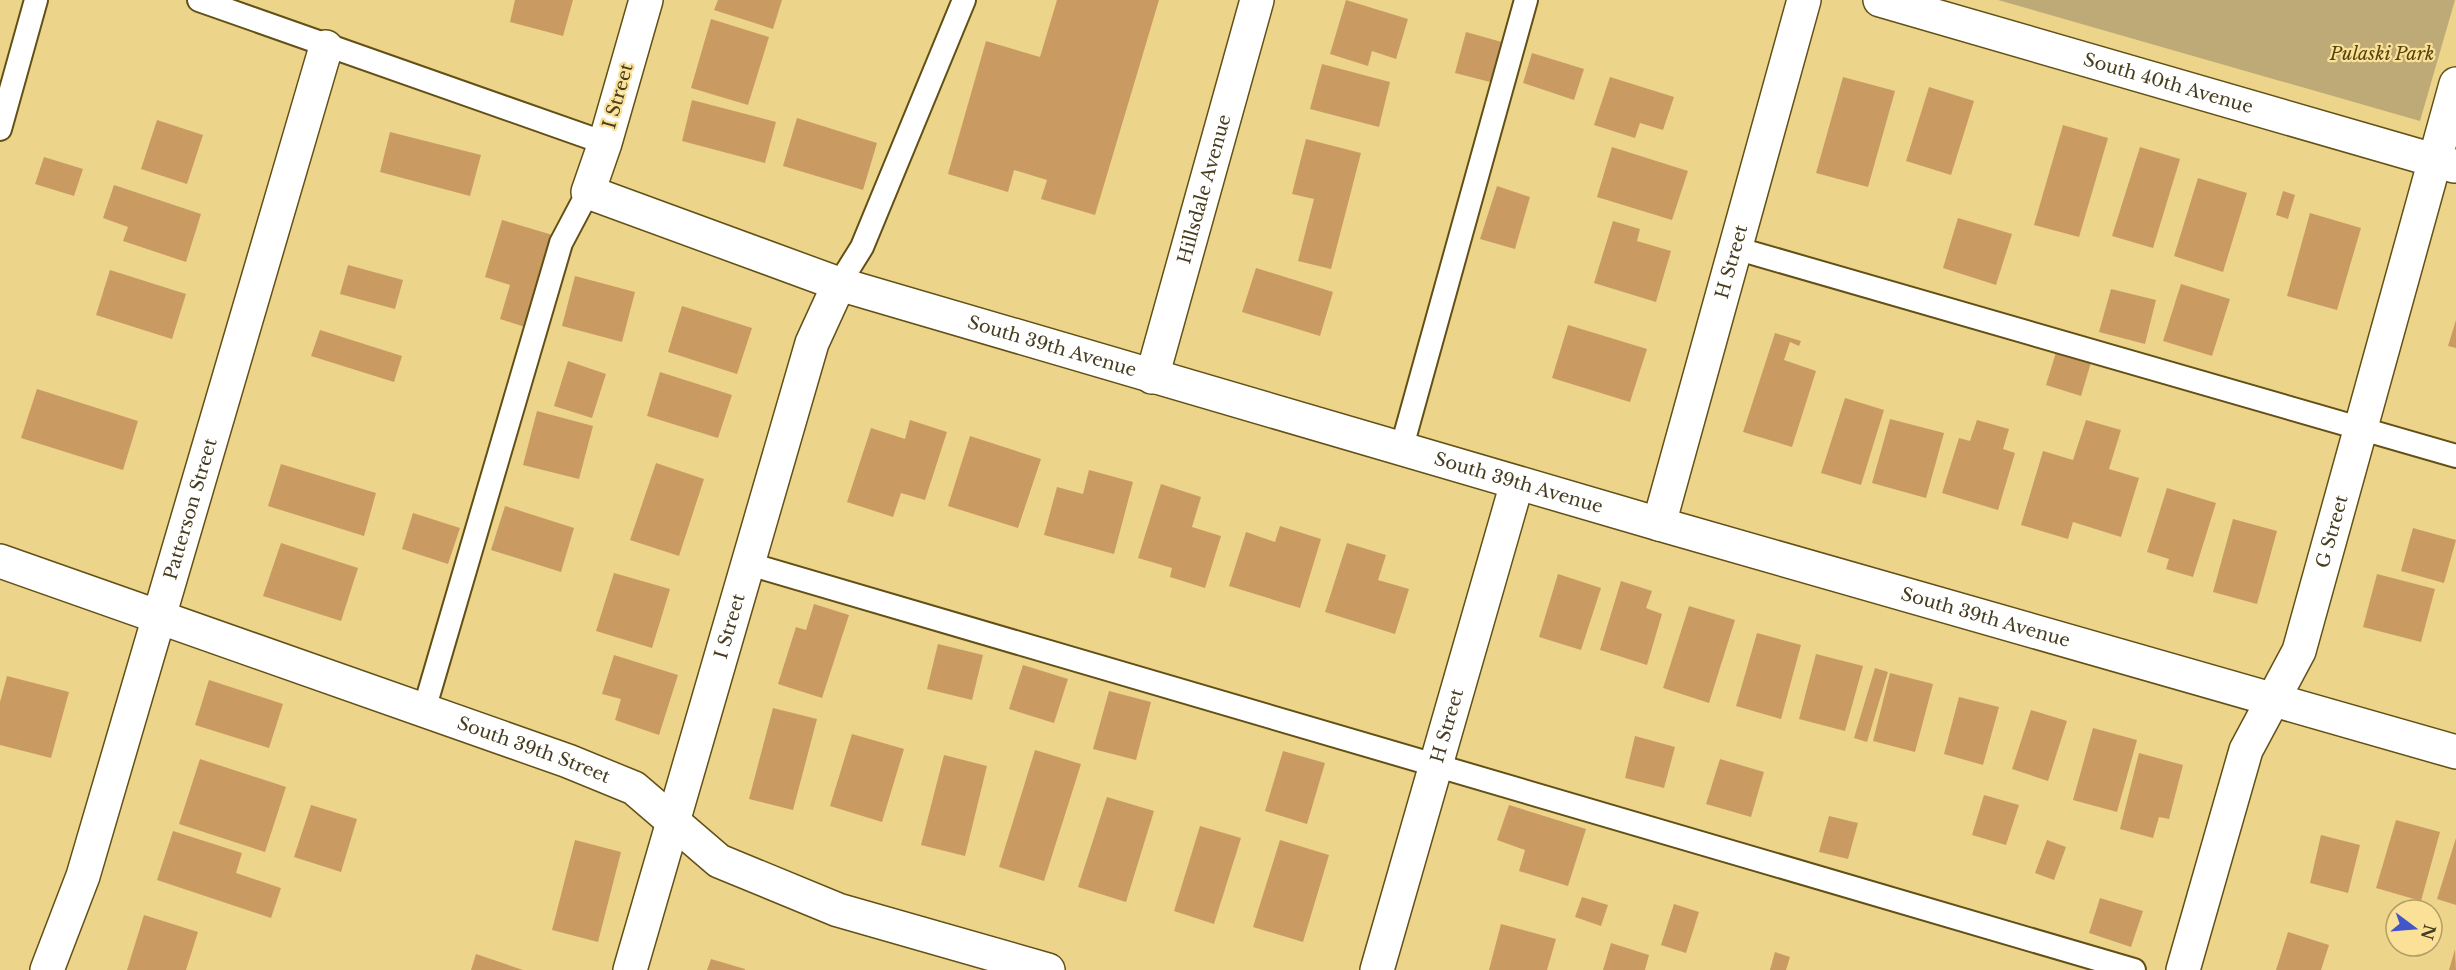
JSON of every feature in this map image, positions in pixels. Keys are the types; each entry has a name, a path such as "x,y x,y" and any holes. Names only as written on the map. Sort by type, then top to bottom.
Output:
{"street":[{"name":"I Street","path":"588,192 605,143 645,0"},
{"name":"Hillsdale Avenue","path":"1152,377 1257,0"},
{"name":"H Street","path":"1659,524 1804,0"},
{"name":"South 40th Avenue","path":"1880,0 2445,163"},
{"name":"Patterson Street","path":"47,970 83,876 326,47"},
{"name":"G Street","path":"2183,970 2246,750 2299,651 2360,429 2445,163 2456,84"},
{"name":"South 39th Avenue","path":"588,192 839,284 1401,450 2456,752"},
{"name":"I Street","path":"630,970 812,343 839,284"},
{"name":"H Street","path":"1377,970 1518,483"},
{"name":"South 39th Street","path":"0,561 568,761 634,788 719,861 838,910 1048,970"}],"lane":[{"path":"0,129 36,0"},
{"path":"199,0 326,47 605,143"},
{"path":"839,284 862,247 964,0"},
{"path":"1401,450 1526,0"},
{"path":"424,710 561,243 588,192"},
{"path":"1735,248 2456,456"},
{"path":"749,564 2134,970"}],"green space":[{"name":"Pulaski Park","path":"1998,0 2455,0 2420,121"}],"building":[{"path":"515,0 573,0 563,36 510,22"},
{"path":"718,0 782,0 773,29 714,10"},
{"path":"1057,0 1159,0 1095,215 1041,199 1047,180 1014,170 1008,192 948,174 986,41 1040,57"},
{"path":"1346,0 1408,19 1396,59 1372,51 1368,66 1330,54"},
{"path":"711,19 769,37 748,105 691,88"},
{"path":"1466,32 1509,44 1498,84 1455,73"},
{"path":"1532,53 1584,69 1574,100 1523,83"},
{"path":"1322,64 1390,82 1379,127 1310,109"},
{"path":"1610,77 1674,97 1663,130 1640,123 1635,138 1594,125"},
{"path":"1843,77 1895,91 1868,187 1816,173"},
{"path":"1929,87 1974,101 1951,175 1906,161"},
{"path":"692,100 776,122 765,163 682,141"},
{"path":"797,118 877,143 863,190 783,166"},
{"path":"157,120 203,135 187,184 141,169"},
{"path":"2063,125 2108,138 2079,237 2034,225"},
{"path":"390,132 481,155 470,196 380,172"},
{"path":"1306,139 1361,153 1331,269 1298,261 1314,199 1292,194"},
{"path":"1612,147 1688,171 1672,220 1597,197"},
{"path":"2140,147 2180,159 2153,248 2112,236"},
{"path":"44,157 83,169 74,196 35,184"},
{"path":"2198,178 2247,193 2223,272 2174,256"},
{"path":"114,185 201,214 186,262 123,241 128,227 103,218"},
{"path":"1497,186 1530,197 1515,249 1480,239"},
{"path":"2283,191 2295,195 2288,219 2276,215"},
{"path":"2310,213 2361,228 2337,310 2287,296"},
{"path":"1958,218 2012,234 1996,285 1943,268"},
{"path":"502,220 556,236 528,328 500,319 510,285 485,277"},
{"path":"1613,221 1640,229 1637,241 1671,251 1656,302 1594,283"},
{"path":"348,265 403,280 395,309 340,294"},
{"path":"1256,268 1333,292 1320,336 1242,312"},
{"path":"110,270 186,294 172,339 96,315"},
{"path":"575,276 635,292 622,342 562,326"},
{"path":"2181,284 2230,299 2212,356 2163,341"},
{"path":"2111,289 2156,300 2145,344 2099,332"},
{"path":"682,306 752,328 737,374 668,352"},
{"path":"2456,320 2456,348 2448,346"},
{"path":"1568,325 1647,349 1630,402 1552,378"},
{"path":"320,330 402,356 394,382 311,356"},
{"path":"1775,333 1801,341 1799,346 1790,342 1784,360 1816,371 1792,447 1743,432"},
{"path":"2057,349 2092,359 2081,396 2046,385"},
{"path":"568,361 606,374 592,418 554,406"},
{"path":"660,372 732,395 718,438 647,416"},
{"path":"37,389 138,421 123,470 21,438"},
{"path":"1845,398 1884,410 1861,485 1821,473"},
{"path":"537,411 593,426 579,479 523,465"},
{"path":"1890,419 1944,433 1926,498 1872,483"},
{"path":"910,420 947,432 925,500 901,493 893,517 847,502 871,428 905,439"},
{"path":"1977,420 2009,429 2003,449 2015,453 1998,510 1942,493 1959,438 1970,441"},
{"path":"2086,420 2121,430 2109,469 2139,478 2121,537 2073,522 2068,539 2021,525 2043,451 2073,460"},
{"path":"970,436 1041,459 1018,528 948,506"},
{"path":"656,463 704,479 679,556 630,540"},
{"path":"281,464 376,493 364,536 268,506"},
{"path":"1089,470 1133,482 1114,554 1044,535 1057,487 1083,494"},
{"path":"1161,484 1201,497 1192,527 1221,536 1205,588 1170,577 1172,568 1138,558"},
{"path":"2167,488 2216,503 2193,577 2166,569 2169,559 2147,552"},
{"path":"505,506 574,528 561,572 491,550"},
{"path":"413,513 460,528 448,564 402,549"},
{"path":"2233,519 2277,531 2257,604 2213,592"},
{"path":"1280,526 1321,539 1300,608 1229,586 1246,532 1275,542"},
{"path":"2413,528 2456,540 2444,583 2401,571"},
{"path":"281,543 358,568 341,621 263,596"},
{"path":"1347,543 1386,555 1378,580 1409,589 1395,634 1325,612"},
{"path":"614,573 670,589 652,648 596,631"},
{"path":"1558,574 1601,588 1581,650 1539,637"},
{"path":"2377,574 2435,589 2421,642 2363,627"},
{"path":"1621,581 1652,591 1646,608 1662,614 1647,665 1600,650"},
{"path":"814,604 849,615 822,698 778,684 796,627 806,630"},
{"path":"1689,606 1735,620 1709,703 1663,688"},
{"path":"1757,633 1801,645 1781,719 1736,706"},
{"path":"938,644 983,655 972,700 927,689"},
{"path":"1816,654 1863,666 1845,731 1799,719"},
{"path":"614,655 678,675 659,735 615,720 621,699 602,694"},
{"path":"1023,665 1068,679 1054,723 1009,709"},
{"path":"1875,668 1888,672 1867,742 1854,738"},
{"path":"1890,673 1933,684 1915,752 1873,741"},
{"path":"7,676 69,692 51,758 0,745 0,702"},
{"path":"209,680 283,704 269,748 195,725"},
{"path":"1109,691 1151,702 1136,760 1093,749"},
{"path":"1959,697 1999,707 1983,765 1944,754"},
{"path":"773,708 817,719 793,810 749,799"},
{"path":"2031,710 2067,721 2048,781 2012,769"},
{"path":"2093,728 2137,740 2117,812 2073,800"},
{"path":"852,734 904,749 882,822 830,806"},
{"path":"1635,736 1675,747 1664,788 1625,778"},
{"path":"1035,750 1081,764 1044,881 999,867"},
{"path":"1283,751 1325,763 1307,824 1265,811"},
{"path":"2139,753 2183,765 2169,819 2159,817 2153,838 2120,829"},
{"path":"944,755 987,766 965,856 921,845"},
{"path":"200,759 286,787 265,852 179,824"},
{"path":"1720,759 1764,772 1751,817 1706,804"},
{"path":"1984,795 2019,805 2006,845 1972,835"},
{"path":"1107,797 1154,811 1126,902 1078,887"},
{"path":"311,805 357,819 341,872 294,857"},
{"path":"1509,805 1586,829 1568,886 1519,871 1525,850 1497,840"},
{"path":"1829,816 1858,823 1848,859 1819,852"},
{"path":"2396,820 2440,832 2422,898 2411,898 2376,888"},
{"path":"1200,826 1241,838 1214,924 1174,911"},
{"path":"173,831 242,853 236,873 281,888 271,918 157,880"},
{"path":"2321,835 2360,845 2348,893 2310,883"},
{"path":"2456,838 2456,905 2444,901 2444,898 2437,898"},
{"path":"575,840 621,852 598,942 552,930"},
{"path":"1280,840 1329,855 1303,942 1253,927"},
{"path":"2047,840 2066,847 2054,880 2035,873"},
{"path":"1582,897 1608,905 1601,926 1575,917"},
{"path":"2100,898 2143,911 2131,947 2089,933"},
{"path":"1674,904 1699,912 1686,953 1661,945"},
{"path":"144,915 198,932 186,970 127,970"},
{"path":"1501,924 1556,939 1547,970 1489,970"},
{"path":"2288,932 2329,945 2321,970 2276,970"},
{"path":"1611,943 1649,955 1645,970 1603,970"},
{"path":"2455,949 2456,970 2449,970"},
{"path":"1775,952 1790,957 1786,970 1770,970"},
{"path":"476,954 523,970 471,970"},
{"path":"711,959 745,969 745,970 707,970"}]}
